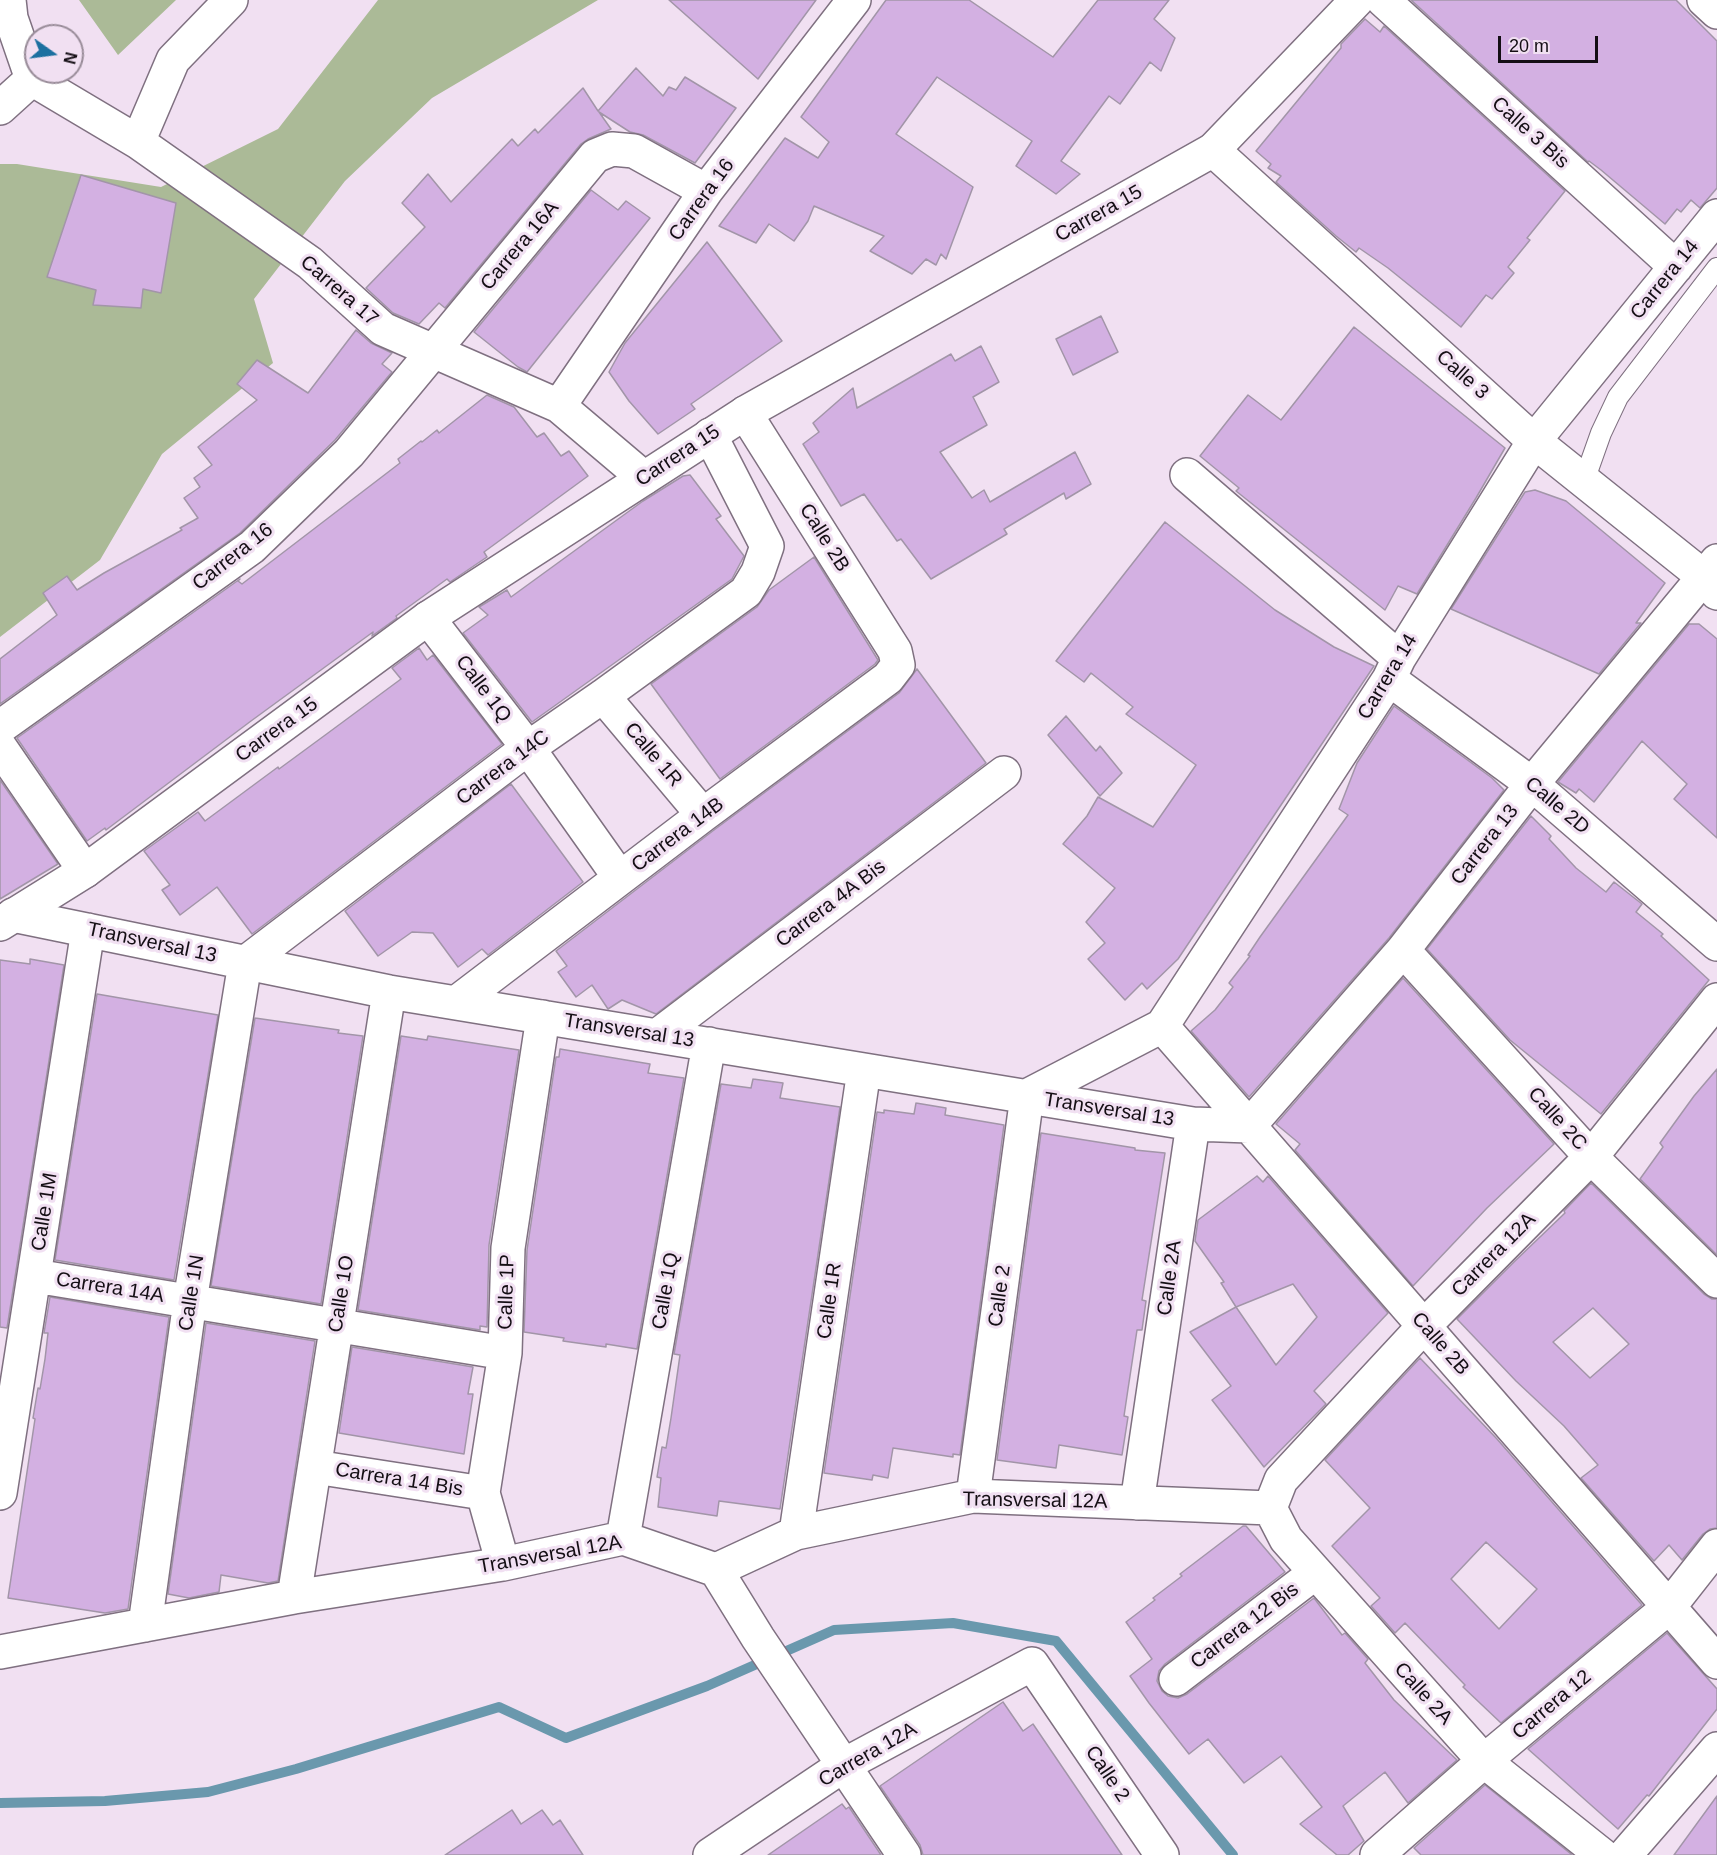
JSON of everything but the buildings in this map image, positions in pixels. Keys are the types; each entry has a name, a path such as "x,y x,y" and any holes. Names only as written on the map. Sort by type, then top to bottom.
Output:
{"street":[{"path":"9,0 11,18 24,56"},
{"path":"138,142 173,60 230,0"},
{"name":"Carrera 16","path":"559,406 706,191 854,0"},
{"name":"Carrera 15","path":"6,919 85,871 428,618 710,435 745,413 1214,150 1357,0"},
{"name":"Calle 3 Bis","path":"1383,0 1676,267"},
{"path":"1704,0 1717,12"},
{"path":"0,108 26,84"},
{"name":"Carrera 17","path":"40,84 138,142 310,263 383,329 559,406"},
{"name":"Carrera 16A","path":"433,351 595,156 612,149 634,151 706,191"},
{"name":"Calle 3","path":"1214,150 1534,441 1713,577"},
{"name":"Carrera 14","path":"1027,1096 1162,1026 1394,668 1534,441 1717,216"},
{"name":"Carrera 16","path":"0,727 252,547 349,453 433,351"},
{"path":"559,406 644,478"},
{"name":"Calle 2B","path":"745,413 895,651 898,665"},
{"name":"Carrera 14C","path":"245,963 528,748 746,592 758,572 767,546 710,435"},
{"name":"Calle 2D","path":"1187,475 1394,668 1532,783 1717,944"},
{"name":"Carrera 13","path":"1250,1126 1403,950 1532,783 1713,577"},
{"name":"Calle 1Q","path":"428,618 528,748 620,878"},
{"name":"Carrera 14B","path":"456,1003 888,678 898,665"},
{"name":"Calle 1R","path":"603,696 703,815"},
{"path":"0,747 85,871"},
{"name":"Carrera 4A Bis","path":"657,1036 1004,772"},
{"name":"Transversal 13","path":"6,919 88,930 389,992 1193,1124 1250,1126"},
{"name":"Calle 1M","path":"0,1493 88,930"},
{"name":"Calle 2C","path":"1403,950 1591,1157 1717,1281"},
{"name":"Calle 1N","path":"145,1625 190,1301 245,963"},
{"name":"Calle 1O","path":"294,1597 389,992"},
{"name":"Carrera 12A","path":"1270,1508 1281,1480 1424,1326 1591,1157 1717,1000"},
{"name":"Calle 1P","path":"503,1564 483,1492 505,1353 508,1248 543,1017"},
{"name":"Calle 2B","path":"1162,1026 1717,1662"},
{"name":"Calle 1Q","path":"624,1538 709,1044"},
{"name":"Calle 1R","path":"796,1533 864,1070"},
{"name":"Calle 2","path":"973,1496 1027,1096"},
{"name":"Calle 2A","path":"1137,1503 1193,1124"},
{"name":"Carrera 14A","path":"35,1276 505,1353"},
{"name":"Carrera 14 Bis","path":"315,1467 483,1492"},
{"name":"Transversal 12A","path":"0,1652 294,1597 503,1564 624,1538 716,1570 796,1533 973,1496 1270,1508"},
{"name":"Calle 2A","path":"1270,1508 1286,1539 1484,1761 1602,1855"},
{"name":"Carrera 12","path":"1377,1855 1484,1761 1669,1607 1717,1546"},
{"path":"716,1570 758,1638 904,1855"},
{"name":"Carrera 12 Bis","path":"1176,1679 1315,1573"},
{"name":"Carrera 12A","path":"710,1855 844,1766 1032,1664"},
{"name":"Calle 2","path":"1032,1664 1162,1855"},
{"path":"1625,1855 1717,1749"}],"lane":[{"path":"1584,481 1601,433 1618,397 1717,268"}],"green space":[{"path":"79,0 176,0 118,55"},
{"path":"378,0 598,0 432,98 345,181 254,299 273,363 162,454 100,560 0,637 0,164 17,164 161,187 278,129"}],"waterway":[{"path":"0,1803 105,1801 208,1792 296,1769 499,1707 566,1738 707,1686 834,1630 953,1623 1056,1641 1233,1855"}]}
